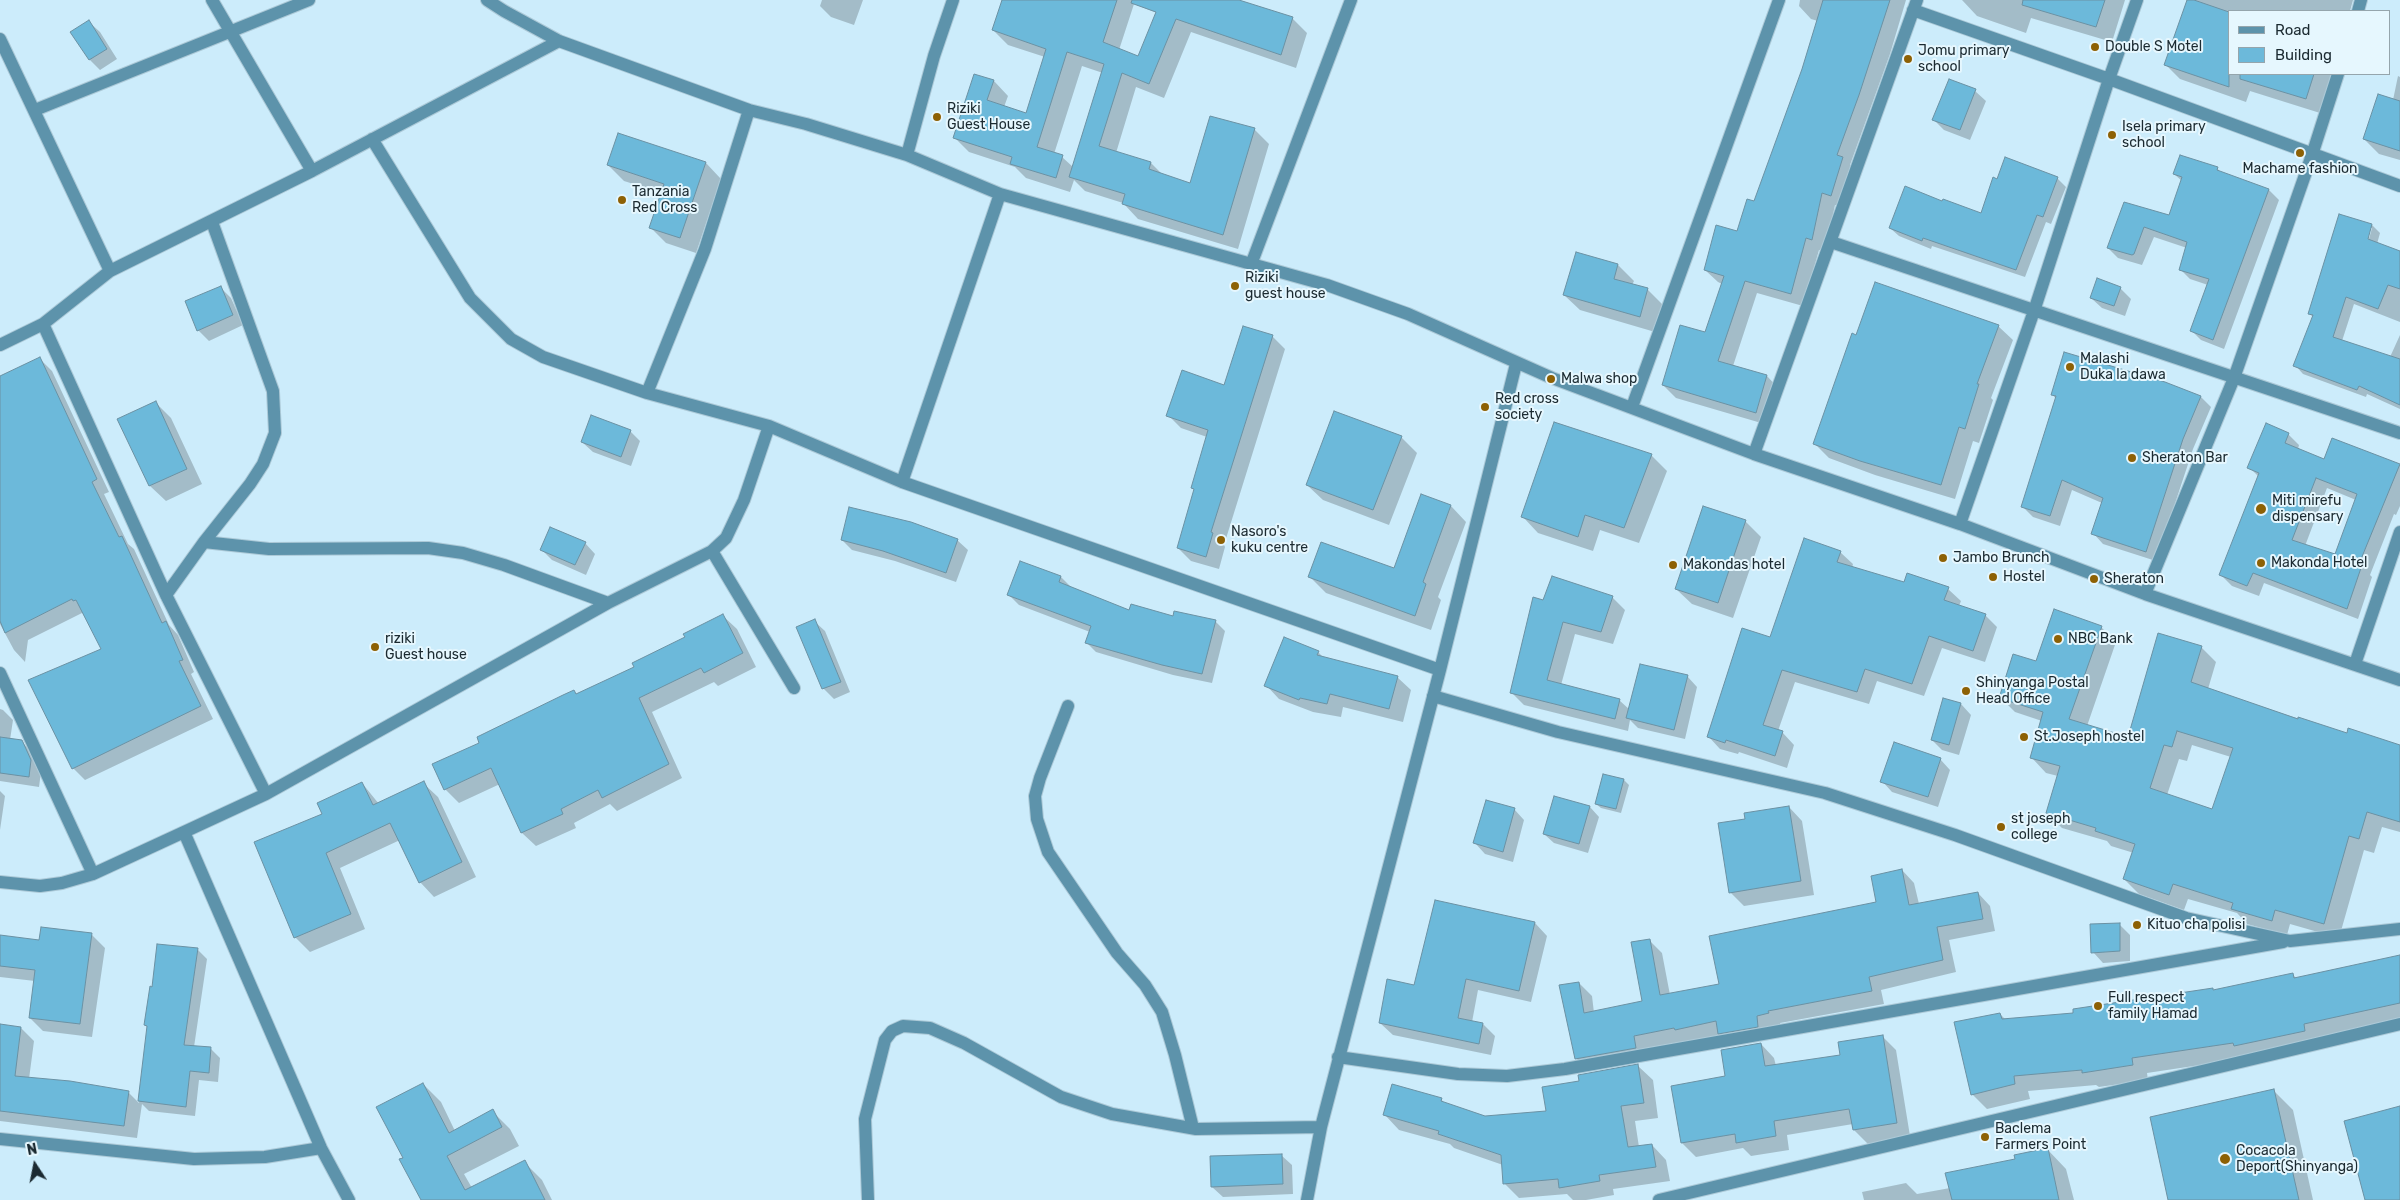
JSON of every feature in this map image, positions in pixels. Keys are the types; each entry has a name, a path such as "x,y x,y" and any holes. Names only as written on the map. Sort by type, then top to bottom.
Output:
{"street":[{"path":"212,0 312,171"},
{"path":"35,110 309,0"},
{"path":"488,0 504,12 560,41 749,110 806,124 907,155 1000,194 1129,231 1252,262 1327,285 1408,314 1516,364 1754,454 1960,524 2145,594 2400,680"},
{"path":"907,155 934,56 953,0"},
{"path":"1632,407 1779,0"},
{"path":"1960,524 2035,308 2109,79 2138,0"},
{"path":"1252,262 1347,1"},
{"path":"1754,454 1915,5 2400,186"},
{"path":"0,39 110,272"},
{"path":"0,345 43,324 110,272 429,111 560,41"},
{"path":"2145,594 2234,378 2338,75"},
{"path":"647,393 704,249 749,110"},
{"path":"372,139 470,298 500,331 543,357 647,393 769,426 902,482 1440,670"},
{"path":"902,482 1000,194"},
{"path":"166,595 204,542 250,484 262,464 275,433 276,415 273,391 212,222"},
{"path":"1831,242 2035,308 2234,378 2400,433"},
{"path":"43,324 166,595 266,794"},
{"path":"1307,1200 1321,1127 1338,1057 1440,670 1516,364"},
{"path":"0,882 40,886 62,883 93,874 266,794 608,603 712,551 726,538 744,500 769,426"},
{"path":"2355,664 2400,532"},
{"path":"204,542 269,549 408,548 463,553 504,565 608,603"},
{"path":"712,551 794,688"},
{"path":"0,673 93,874"},
{"path":"1433,696 1558,732 1825,793 1956,834 2186,918 2290,941"},
{"path":"1068,706 1040,778 1035,796 1037,818 1048,852 1117,953 1145,985 1162,1012 1176,1055 1193,1128"},
{"path":"184,832 321,1148 350,1200"},
{"path":"1338,1057 1458,1074 1507,1076 1546,1071 2290,941 2400,929"},
{"path":"1659,1200 2400,1024"},
{"path":"868,1200 864,1152 865,1119 885,1040 892,1031 903,1026 930,1028 964,1043 1060,1097 1112,1114 1193,1128 1321,1127"},
{"path":"0,1139 194,1159 265,1157 321,1148"}],"building":[{"path":"1002,0 1117,0 1103,42 1138,56 1156,12 1131,3 1132,0 1239,0 1293,17 1281,55 1176,19 1149,84 1122,73 1099,146 1151,162 1149,169 1190,183 1210,116 1255,128 1223,235 1122,204 1125,194 1069,177 1104,64 1067,52 1037,147 1063,155 1056,178 1010,164 1012,157 953,138 974,74 994,80 987,100 1026,113 1046,49 992,30"},
{"path":"1823,0 1890,0 1837,155 1843,157 1831,196 1822,193 1812,240 1806,238 1791,294 1745,281 1718,361 1767,375 1756,413 1662,385 1680,325 1705,332 1724,276 1704,270 1716,225 1737,231 1747,199 1754,201 1802,69"},
{"path":"2023,0 2105,0 2096,27 2022,5"},
{"path":"2187,0 2194,0 2228,12 2229,87 2164,65"},
{"path":"89,20 107,49 89,60 70,32"},
{"path":"2240,75 2314,75 2306,99 2240,79"},
{"path":"1949,79 1976,89 1960,130 1932,120"},
{"path":"2378,94 2400,101 2400,151 2363,139"},
{"path":"618,133 706,162 680,238 649,228 664,184 607,165"},
{"path":"2180,155 2218,167 2217,170 2269,189 2213,340 2190,331 2209,279 2179,270 2187,242 2144,227 2134,254 2107,248 2124,202 2169,215 2182,177 2173,174"},
{"path":"2005,157 2058,177 2043,217 2037,215 2016,270 1923,238 1922,241 1889,228 1905,186 1942,201 1943,199 1981,213 1993,177 1997,179"},
{"path":"2339,214 2372,224 2368,239 2400,251 2400,289 2388,285 2378,309 2346,297 2333,337 2400,359 2400,405 2359,386 2357,390 2293,366 2313,315 2308,314"},
{"path":"1576,252 1618,264 1614,279 1648,288 1640,317 1563,295"},
{"path":"2097,278 2121,287 2114,306 2090,298"},
{"path":"1875,282 1999,325 1977,384 1979,384 1965,429 1959,427 1941,485 1860,461 1813,444 1852,333 1856,335"},
{"path":"221,286 233,315 197,331 185,301"},
{"path":"1243,326 1273,335 1211,532 1213,533 1206,557 1177,548 1194,489 1191,488 1208,430 1166,416 1182,370 1224,385"},
{"path":"2064,352 2165,382 2201,396 2183,439 2146,552 2091,534 2103,498 2062,480 2050,516 2021,507 2056,396 2051,395"},
{"path":"40,357 97,479 92,482 119,537 122,536 162,623 166,621 183,660 179,661 201,706 72,769 28,680 101,649 76,600 73,601 72,599 5,633 0,621 0,376"},
{"path":"156,401 187,469 149,486 117,419"},
{"path":"1334,411 1402,436 1373,510 1306,485"},
{"path":"591,415 631,430 621,457 581,442"},
{"path":"1554,422 1652,454 1624,528 1585,515 1578,537 1521,517"},
{"path":"2266,423 2289,433 2285,443 2324,459 2332,438 2400,464 2359,564 2362,565 2347,609 2253,573 2247,586 2219,575 2259,473 2247,468","holes":["2316,478 2357,494 2335,554 2292,540"]},
{"path":"1421,494 1451,505 1423,582 1426,584 1415,616 1308,577 1321,542 1394,568"},
{"path":"1703,506 1746,520 1718,603 1675,589"},
{"path":"849,507 911,522 958,539 946,573 883,551 841,540"},
{"path":"550,527 586,542 575,565 540,550"},
{"path":"1804,538 1841,551 1837,562 1904,582 1907,573 1949,587 1944,600 1986,614 1973,651 1929,636 1912,684 1865,669 1857,692 1782,670 1763,725 1783,731 1775,756 1726,740 1725,743 1707,737 1742,628 1770,637"},
{"path":"1020,561 1061,576 1059,582 1129,610 1131,604 1173,616 1174,611 1216,620 1202,674 1162,665 1085,643 1091,626 1007,595"},
{"path":"1552,576 1613,596 1601,632 1563,622 1547,680 1620,699 1615,719 1510,693 1533,597 1543,600"},
{"path":"2054,609 2102,626 2069,719 2128,737 2158,633 2202,646 2191,682 2298,719 2298,717 2347,733 2348,728 2400,745 2400,822 2367,812 2359,839 2349,836 2324,924 2275,910 2272,921 2231,909 2233,903 2173,884 2169,895 2123,879 2135,844 2095,831 2096,828 2046,813 2060,766 2030,758 2043,712 1999,698 2013,654 2036,661","holes":["2177,731 2233,748 2212,809 2150,788 2164,745 2172,747"]},
{"path":"723,614 743,653 704,673 701,668 639,698 669,764 602,798 598,790 561,809 563,814 521,833 491,768 444,790 432,764 479,743 477,737 563,695 574,690 576,694 634,667 632,663 685,637 683,634"},
{"path":"815,619 841,682 822,689 796,627"},
{"path":"1284,637 1319,651 1317,655 1398,676 1389,709 1330,694 1327,704 1300,698 1299,700 1264,686"},
{"path":"1640,664 1688,675 1674,730 1626,718"},
{"path":"1943,698 1961,703 1949,745 1931,740"},
{"path":"0,737 22,740 31,760 29,777 0,773"},
{"path":"1894,742 1941,758 1928,797 1880,782"},
{"path":"1603,774 1624,779 1616,809 1595,804"},
{"path":"424,781 462,862 419,883 390,823 326,853 351,914 294,938 254,842 322,814 317,803 362,782 373,805"},
{"path":"1554,796 1590,806 1579,844 1543,834"},
{"path":"1486,800 1515,808 1503,852 1473,843"},
{"path":"1789,806 1801,881 1729,893 1718,823 1745,819 1744,813"},
{"path":"1902,869 1909,905 1978,892 1983,919 1937,927 1943,960 1869,977 1872,991 1768,1011 1769,1013 1757,1016 1758,1027 1718,1034 1716,1021 1675,1030 1674,1028 1634,1036 1636,1048 1575,1059 1559,985 1579,982 1584,1013 1642,1001 1631,942 1650,939 1660,995 1719,984 1709,936 1876,902 1871,876"},
{"path":"1435,900 1535,922 1519,991 1466,979 1458,1018 1483,1023 1479,1044 1379,1023 1387,979 1414,985"},
{"path":"2120,923 2120,951 2091,953 2090,924"},
{"path":"41,927 92,933 80,1024 29,1018 35,970 0,966 0,935 39,940"},
{"path":"157,944 198,948 184,1045 211,1047 209,1073 190,1071 186,1107 138,1101 147,1026 144,1025 150,986 152,987"},
{"path":"2400,955 2400,1003 2304,1024 2305,1031 2234,1046 2233,1043 2132,1058 2133,1065 2082,1073 2082,1070 2014,1076 2015,1084 1971,1095 1954,1022 2000,1013 2002,1019 2073,1013 2073,1009 2213,988 2213,990 2293,973 2294,978"},
{"path":"0,1024 21,1027 15,1076 70,1081 129,1091 124,1126 0,1111"},
{"path":"1883,1035 1897,1123 1853,1130 1849,1109 1774,1121 1776,1136 1736,1143 1735,1134 1681,1143 1671,1086 1725,1076 1721,1050 1761,1043 1765,1066 1840,1055 1838,1042"},
{"path":"1638,1064 1644,1103 1621,1106 1628,1147 1652,1144 1656,1167 1599,1175 1600,1181 1559,1188 1558,1179 1503,1184 1501,1155 1438,1134 1439,1131 1383,1115 1392,1084 1442,1098 1441,1101 1485,1116 1546,1111 1542,1087 1579,1081 1578,1075"},
{"path":"423,1083 449,1133 493,1109 502,1127 447,1156 465,1190 525,1160 545,1200 421,1200 399,1159 403,1158 376,1107"},
{"name":"Cocacola Deport(Shinyanga)","path":"2274,1089 2299,1200 2168,1200 2150,1117"},
{"path":"2400,1106 2400,1200 2365,1200 2344,1121"},
{"path":"2048,1148 2059,1200 1952,1200 1945,1173 2015,1159 2014,1155"},
{"path":"1282,1154 1283,1184 1211,1187 1210,1156"}],"place":[{"name":"Double S Motel","path":"2095,47"},
{"name":"Jomu primary school","path":"1908,59"},
{"name":"Riziki Guest House","path":"937,117"},
{"name":"Isela primary school","path":"2112,135"},
{"name":"Machame fashion","path":"2300,153"},
{"name":"Tanzania Red Cross","path":"622,200"},
{"name":"Riziki guest house","path":"1235,286"},
{"name":"Malashi Duka la dawa","path":"2070,367"},
{"name":"Malwa shop","path":"1551,379"},
{"name":"Red cross society","path":"1485,407"},
{"name":"Sheraton Bar","path":"2132,458"},
{"name":"Miti mirefu dispensary","path":"2261,509"},
{"name":"Nasoro's kuku centre","path":"1221,540"},
{"name":"Jambo Brunch","path":"1943,558"},
{"name":"Makonda Hotel","path":"2261,563"},
{"name":"Makondas hotel","path":"1673,565"},
{"name":"Hostel","path":"1993,577"},
{"name":"Sheraton","path":"2094,579"},
{"name":"NBC Bank","path":"2058,639"},
{"name":"riziki Guest house","path":"375,647"},
{"name":"Shinyanga Postal Head Office","path":"1966,691"},
{"name":"St.Joseph hostel","path":"2024,737"},
{"name":"st joseph college","path":"2001,827"},
{"name":"Kituo cha polisi","path":"2137,925"},
{"name":"Full respect family Hamad","path":"2098,1006"},
{"name":"Baclema Farmers Point","path":"1985,1137"},
{"name":"Cocacola Deport(Shinyanga)","path":"2225,1159"}]}
